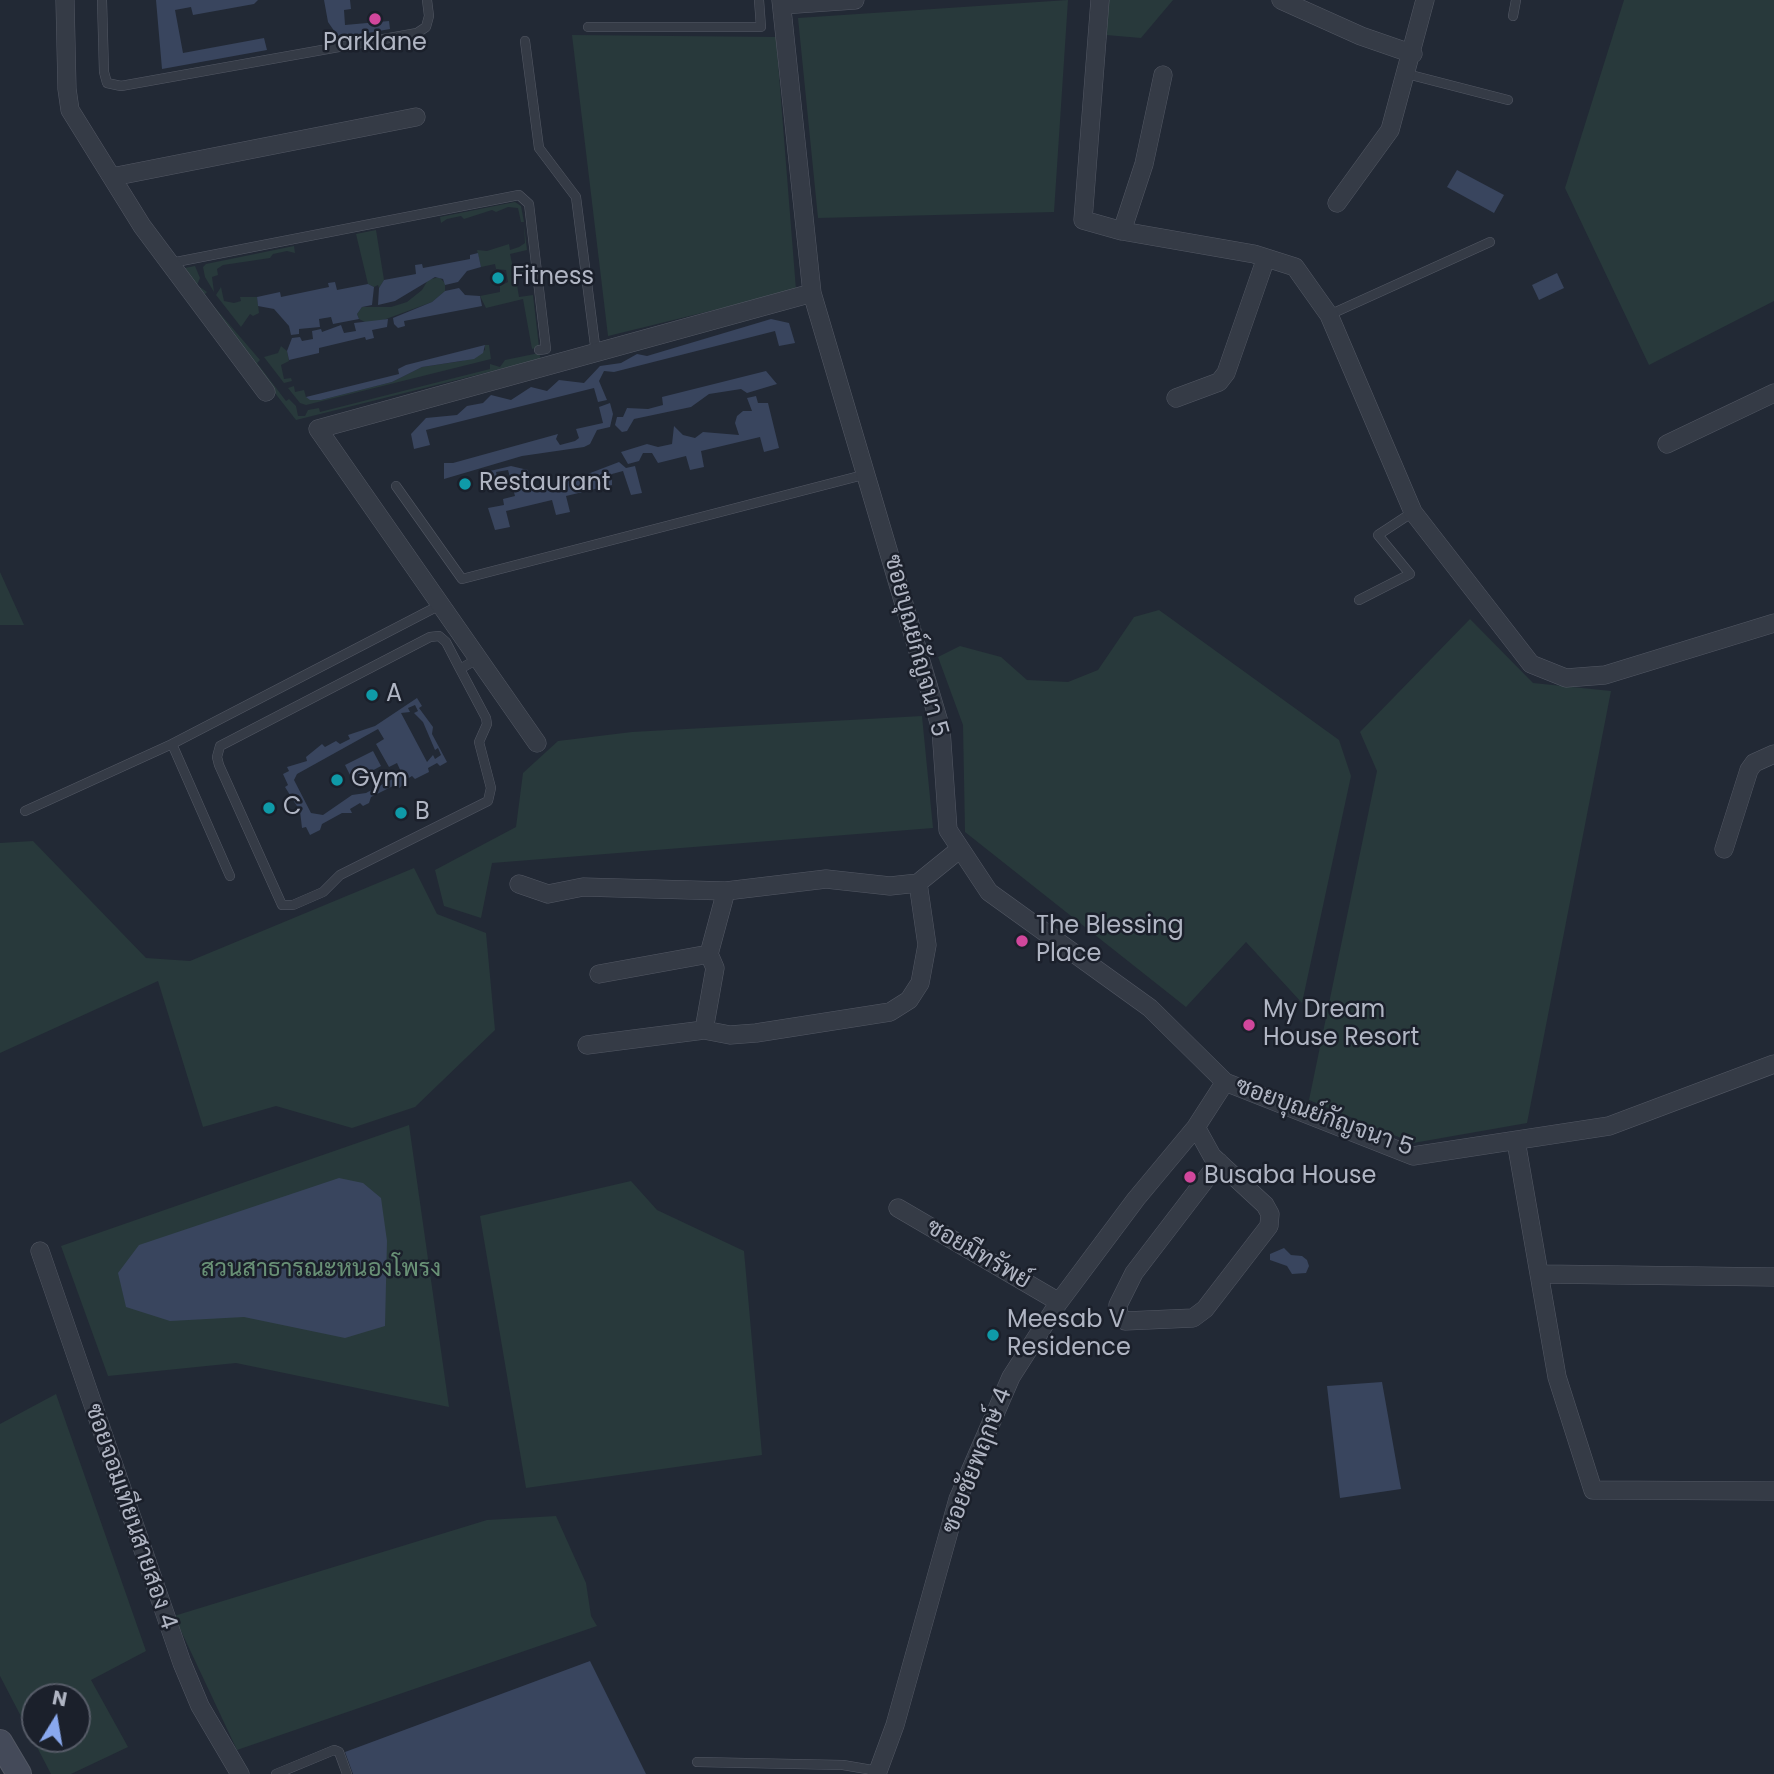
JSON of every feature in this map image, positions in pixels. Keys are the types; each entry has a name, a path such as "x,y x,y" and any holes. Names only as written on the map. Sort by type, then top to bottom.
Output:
{"main road":[{"path":"0,1742 19,1774"}],"street":[{"path":"65,0 67,89 71,110 169,264 266,392"},
{"path":"781,3 855,0"},
{"path":"1100,0 1083,220 1122,231 1266,258 1295,267 1329,315 1413,512 1531,663 1566,678 1605,675 1774,623"},
{"path":"1281,0 1361,36 1413,54"},
{"path":"1338,203 1390,130 1426,0"},
{"name":"ซอยบุณย์กัญจนา 5","path":"781,3 812,293 941,729 948,830 989,892 1150,1008 1224,1082 1413,1156 1609,1126 1774,1064"},
{"path":"1122,231 1144,164 1163,75"},
{"path":"112,177 416,117"},
{"path":"1176,398 1219,382 1226,373 1266,258"},
{"path":"537,743 318,429 596,355 812,293"},
{"path":"1667,444 1774,393"},
{"path":"1724,849 1749,770 1754,763 1774,754"},
{"path":"519,884 548,894 583,887 726,891 826,879 890,886 918,883 960,849"},
{"path":"587,1045 704,1030 730,1035 890,1012 909,1000 920,983 927,945 918,883"},
{"path":"704,1030 715,968 709,954 726,891"},
{"path":"599,974 709,954"},
{"name":"ซอยชัยพฤกษ์ 4","path":"878,1772 895,1725 958,1499 1011,1377 1059,1302 1136,1199 1196,1127 1224,1082"},
{"path":"1196,1127 1219,1162 1265,1205 1270,1214 1269,1226 1205,1309 1193,1318 1125,1321 1119,1315 1118,1305 1135,1273 1219,1162"},
{"path":"1516,1141 1557,1377 1593,1490 1774,1491"},
{"name":"ซอยมีทรัพย์","path":"898,1208 1059,1302"},
{"name":"ซอยจอมเทียนสายสอง 4","path":"40,1251 182,1663 200,1706 240,1774"},
{"path":"1541,1274 1774,1277"}],"lane":[{"path":"102,0 104,72 107,83 121,86 417,33 426,27 429,16 427,0"},
{"path":"589,27 761,27 758,0"},
{"path":"1513,16 1516,0"},
{"path":"525,41 539,148 576,197 596,355"},
{"path":"1407,74 1508,100"},
{"path":"169,264 519,195 529,204 543,350 550,367"},
{"path":"1329,315 1490,242"},
{"path":"396,486 463,579 867,474"},
{"path":"1359,600 1410,574 1378,535 1413,512"},
{"path":"25,811 172,744 442,604"},
{"path":"430,636 439,636 446,642 460,669 486,718 487,724 478,743 491,788 488,801 340,875 323,892 293,905 282,905 219,765 216,757 220,746 299,708 430,636"},
{"path":"460,669 480,658"},
{"path":"172,744 230,876"},
{"path":"276,1774 334,1750 339,1752 347,1774"},
{"path":"698,1762 843,1765 878,1772"}],"green space":[{"path":"1068,0 1054,212 818,218 798,18"},
{"path":"1108,0 1173,0 1141,38 1106,35"},
{"path":"1624,0 1774,0 1774,301 1649,365 1565,188"},
{"path":"572,35 776,37 796,290 608,336"},
{"path":"515,202 521,206 524,222 521,222 518,208 508,207 464,219 461,216 447,219 441,223 440,217"},
{"path":"524,225 527,250 510,254 514,273 528,270 529,276 516,279 519,297 533,295 539,347 532,349 523,299 486,308 480,296 500,292 500,286 508,282 506,270 496,269 495,264 481,267 477,250 487,251 509,244 510,250 519,247 525,243"},
{"path":"376,230 384,280 379,288 378,285 374,287 368,284 356,234"},
{"path":"294,246 295,253 287,251 273,254 270,258 223,265 217,269 218,275 212,277 214,292 205,277 203,267 206,264"},
{"path":"195,266 200,278 197,285 207,292 204,295 260,360 257,363 286,401 289,399 296,406 298,416 305,416 308,410 319,408 320,412 490,369 490,364 500,367 505,360 539,353 541,359 296,420 182,274 185,268"},
{"path":"439,277 445,283 445,291 432,302 378,322 367,323 359,319 357,314 362,307 391,307 407,302 422,290 428,280"},
{"path":"221,287 224,301 234,303 241,301 240,297 257,297 259,313 253,316 250,314 241,327 216,295"},
{"path":"485,345 489,345 491,359 306,405 300,403 288,388 294,386 295,392 304,390 306,397 321,400 392,382 422,367 462,361 485,350"},
{"path":"281,346 287,351 289,361 281,365 284,379 291,378 292,381 284,383 264,357 278,353"},
{"path":"0,572 24,625 0,625"},
{"path":"1159,610 1339,740 1351,776 1302,1003 1246,942 1186,1007 965,832 963,725 938,657 960,646 1001,657 1027,680 1068,682 1098,670 1134,617"},
{"path":"1470,619 1533,683 1611,691 1527,1123 1413,1143 1309,1100 1377,771 1360,732"},
{"path":"922,716 933,828 492,863 481,918 444,906 435,870 516,827 523,773 558,741 632,732"},
{"path":"33,841 146,958 190,961 414,868 437,914 486,933 495,1030 415,1107 352,1128 276,1106 203,1127 158,981 0,1053 0,843"},
{"name":"สวนสาธารณะหนองโพรง","path":"409,1125 449,1407 236,1363 108,1376 61,1246"},
{"path":"631,1181 657,1210 744,1251 762,1455 526,1488 480,1216"},
{"path":"56,1394 146,1651 91,1680 128,1747 71,1774 51,1774 40,1753 91,1753 91,1683 21,1683 21,1716 0,1676 0,1424"},
{"path":"556,1516 586,1583 591,1616 597,1626 237,1750 174,1616 487,1520"}],"water":[{"path":"156,0 258,0 254,4 193,15 191,7 175,10 183,53 264,38 267,50 162,69"},
{"path":"324,0 350,0 351,9 344,10 345,25 389,21 390,29 339,38 328,22"},
{"path":"1457,170 1504,195 1494,213 1447,187"},
{"path":"478,253 481,267 467,271 458,282 445,285 443,279 435,277 395,301 378,305 379,288 384,280 416,274 415,265 422,264 423,268 470,259 470,255"},
{"path":"1557,273 1564,288 1539,300 1532,285"},
{"path":"335,282 337,290 368,284 374,287 372,305 362,307 357,314 359,319 333,324 331,317 319,319 320,327 299,329 299,334 291,335 289,326 274,309 258,306 257,297 280,292 281,297 329,287 328,283"},
{"path":"459,288 465,295 480,296 482,306 404,321 405,326 398,328 394,324 393,318 432,302 445,291"},
{"path":"388,319 387,327 372,330 374,338 366,340 365,337 319,348 319,353 289,360 287,351 292,338 300,337 302,341 313,339 312,331 321,329 322,332 341,325 344,333 356,331 354,323"},
{"path":"771,319 789,323 795,343 779,346 775,331 614,372 604,371 599,381 607,400 598,402 594,388 426,430 430,445 414,449 411,434 426,418 457,415 467,406 483,403 491,395 511,400 531,387 547,391 559,380 584,383 600,366 621,363 637,354 647,356"},
{"path":"485,345 483,353 474,359 422,367 392,382 321,400 310,400 306,397 399,374 398,369 406,365"},
{"path":"766,371 777,384 747,393 741,389 709,394 691,407 634,419 627,431 622,432 615,425 617,417 623,417 627,408 648,409 663,405 662,397"},
{"path":"756,396 758,403 768,403 779,448 764,452 760,437 701,451 704,467 690,470 686,456 658,463 652,453 643,453 639,461 628,464 621,452 647,444 658,447 672,444 674,426 683,435 695,438 703,432 739,435 735,423 737,416 743,411 752,411 747,398"},
{"path":"610,403 613,414 610,427 597,430 590,444 584,447 522,456 444,479 444,463 453,463 558,434 556,439 560,445 575,441 579,438 576,429 603,423 599,407"},
{"path":"619,462 626,468 635,466 642,493 631,495 623,471 612,474 612,485 566,496 570,512 556,515 552,500 506,511 510,527 495,530 488,508 504,505 503,499 515,496 508,470 496,472 498,481 489,483 492,480 490,471 511,466 528,470 529,482 540,490 557,486 567,477 585,475"},
{"path":"417,698 422,706 419,708 433,727 432,734 447,762 440,766 437,763 428,768 429,772 415,779 412,776 402,782 403,785 399,788 393,786 371,797 369,803 363,806 360,803 350,809 352,813 342,813 322,824 320,830 310,835 306,827 302,828 300,811 285,787 288,785 283,774 289,771 287,767 307,761 306,757 322,744 325,747 336,741 340,744 350,739 348,735 375,726","holes":["415,705 418,711 414,713 423,722 435,750 438,748 441,755 435,759 433,755 427,762 401,713 410,712 408,708","378,729 384,739 376,744 389,767 397,763 402,774 366,793 352,795 323,815 311,813 294,780 297,774"]},
{"path":"373,751 381,766 353,781 345,765"},
{"path":"339,1178 363,1183 381,1198 387,1241 385,1326 345,1338 244,1317 170,1321 126,1307 118,1273 139,1245"},
{"path":"1284,1248 1291,1255 1302,1256 1307,1260 1309,1266 1306,1273 1292,1274 1287,1266 1270,1260 1270,1254"},
{"path":"1382,1382 1401,1489 1340,1498 1327,1386"},
{"path":"590,1661 646,1774 353,1774 345,1752"}],"place":[{"name":"Parklane","path":"375,19"},
{"name":"Fitness","path":"498,278"},
{"name":"Restaurant","path":"465,484"},
{"name":"A","path":"372,695"},
{"name":"Gym","path":"337,780"},
{"name":"C","path":"269,808"},
{"name":"B","path":"401,813"},
{"name":"The Blessing Place","path":"1022,941"},
{"name":"My Dream House Resort","path":"1249,1025"},
{"name":"Busaba House","path":"1190,1177"},
{"name":"Meesab V Residence","path":"993,1335"}]}
